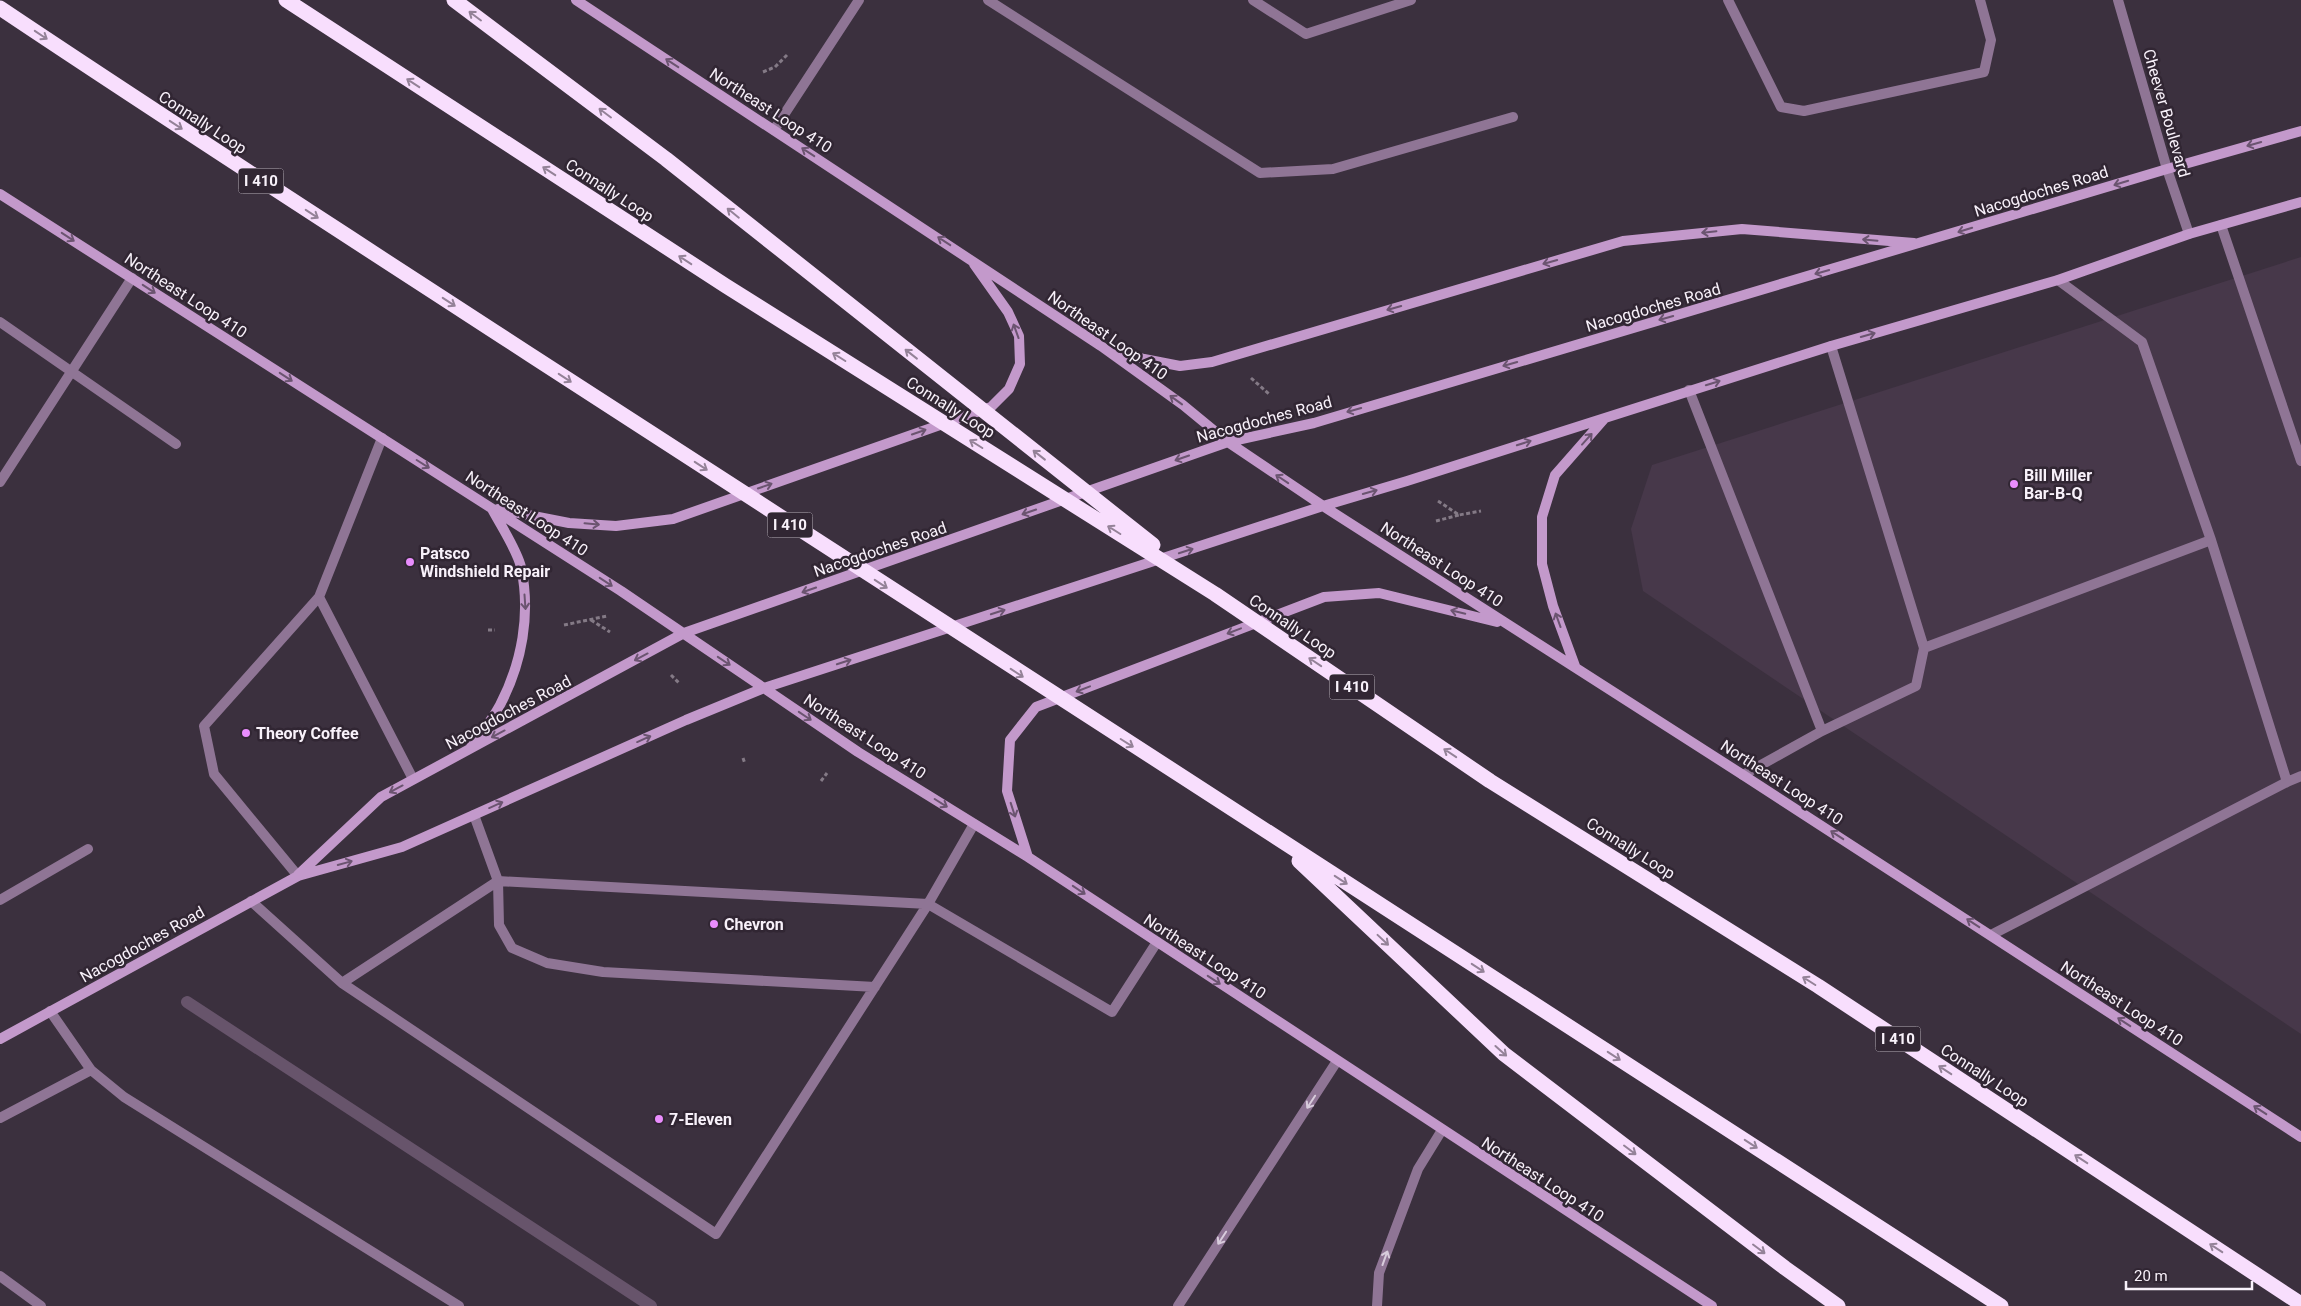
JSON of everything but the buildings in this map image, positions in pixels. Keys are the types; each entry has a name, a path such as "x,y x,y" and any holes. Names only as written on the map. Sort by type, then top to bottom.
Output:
{"highway":[{"name":"Connally Loop","path":"286,0 726,286 1214,594 1490,781 1818,986 2301,1304"},
{"path":"454,0 666,159 1214,594"},
{"name":"Connally Loop","path":"0,8 179,128 1040,688 1271,834 2001,1306"},
{"path":"1271,834 1504,1054 1785,1268 1838,1306"}],"main road":[{"name":"Northeast Loop 410","path":"576,0 1101,346 1183,405 1228,442 1323,506 1384,543 1506,624 1575,666 2301,1137"},
{"name":"Nacogdoches Road","path":"298,876 381,797 684,633 1228,442 1314,423 2167,169 2301,131"},
{"name":"Northeast Loop 410","path":"0,194 492,508 684,633 858,752 1028,857 1712,1306"},
{"name":"Nacogdoches Road","path":"0,1039 298,876 402,847 686,720 764,688 1323,506 1407,481 1689,390 1831,346 2058,280 2189,234 2301,202"},
{"path":"1101,346 1144,359 1180,366 1212,362 1623,241 1742,229 1919,244"},
{"path":"492,508 568,522 616,526 673,519 991,407 1009,389 1020,364 1019,336 1008,312 969,258"},
{"path":"1575,666 1553,606 1542,564 1542,517 1555,475 1606,417"},
{"path":"470,749 499,707 515,672 524,634 526,605 521,566 492,508"},
{"path":"1028,857 1007,791 1010,740 1036,707 1324,597 1379,594 1506,624"}],"street":[{"path":"774,130 859,0"},
{"path":"988,0 1260,173 1332,169 1513,117"},
{"path":"1253,0 1306,34 1411,0"},
{"path":"1728,0 1781,107 1804,111 1984,72 1991,40 1980,0"},
{"name":"Cheever Boulevard","path":"2118,0 2167,169 2189,234"},
{"path":"2221,225 2301,461"},
{"path":"0,482 132,278"},
{"path":"2058,280 2142,342 2211,540 2287,782"},
{"path":"0,322 176,444"},
{"path":"1743,775 1822,731 1916,686 1924,648 1831,346"},
{"path":"1689,390 1822,731"},
{"path":"298,876 214,774 204,726 319,597 382,438"},
{"path":"1924,648 2211,540"},
{"path":"319,597 413,780"},
{"path":"1991,935 2301,776"},
{"path":"474,815 498,882 499,925 512,948 547,963 603,972 875,987"},
{"path":"251,901 342,983 716,1234 928,904 974,824"},
{"path":"0,900 88,849"},
{"path":"342,983 498,882 928,904 1112,1012 1157,942"},
{"path":"50,1011 91,1070 124,1097 458,1306"},
{"path":"1178,1306 1337,1061"},
{"path":"0,1118 91,1070"},
{"path":"1378,1306 1379,1273 1418,1168 1442,1130"},
{"path":"0,1276 41,1306"}],"path":[{"path":"763,72 775,67 792,47"},
{"path":"1438,500 1459,515"},
{"path":"1436,521 1481,512"},
{"path":"564,625 608,616"},
{"path":"591,620 610,632"},
{"path":"488,630 496,630"},
{"path":"672,675 679,683"},
{"path":"743,758 745,764"},
{"path":"821,781 827,773"}],"shaded area":[{"path":"2301,257 2301,1034 1643,591 1631,529 1652,465"}],"waterway":[{"path":"187,1002 651,1306"}],"place":[{"name":"Bill Miller Bar-B-Q","path":"2014,484"},
{"name":"Patsco Windshield Repair","path":"410,562"},
{"name":"Theory Coffee","path":"246,733"},
{"name":"Chevron","path":"714,924"},
{"name":"7-Eleven","path":"659,1119"}]}
